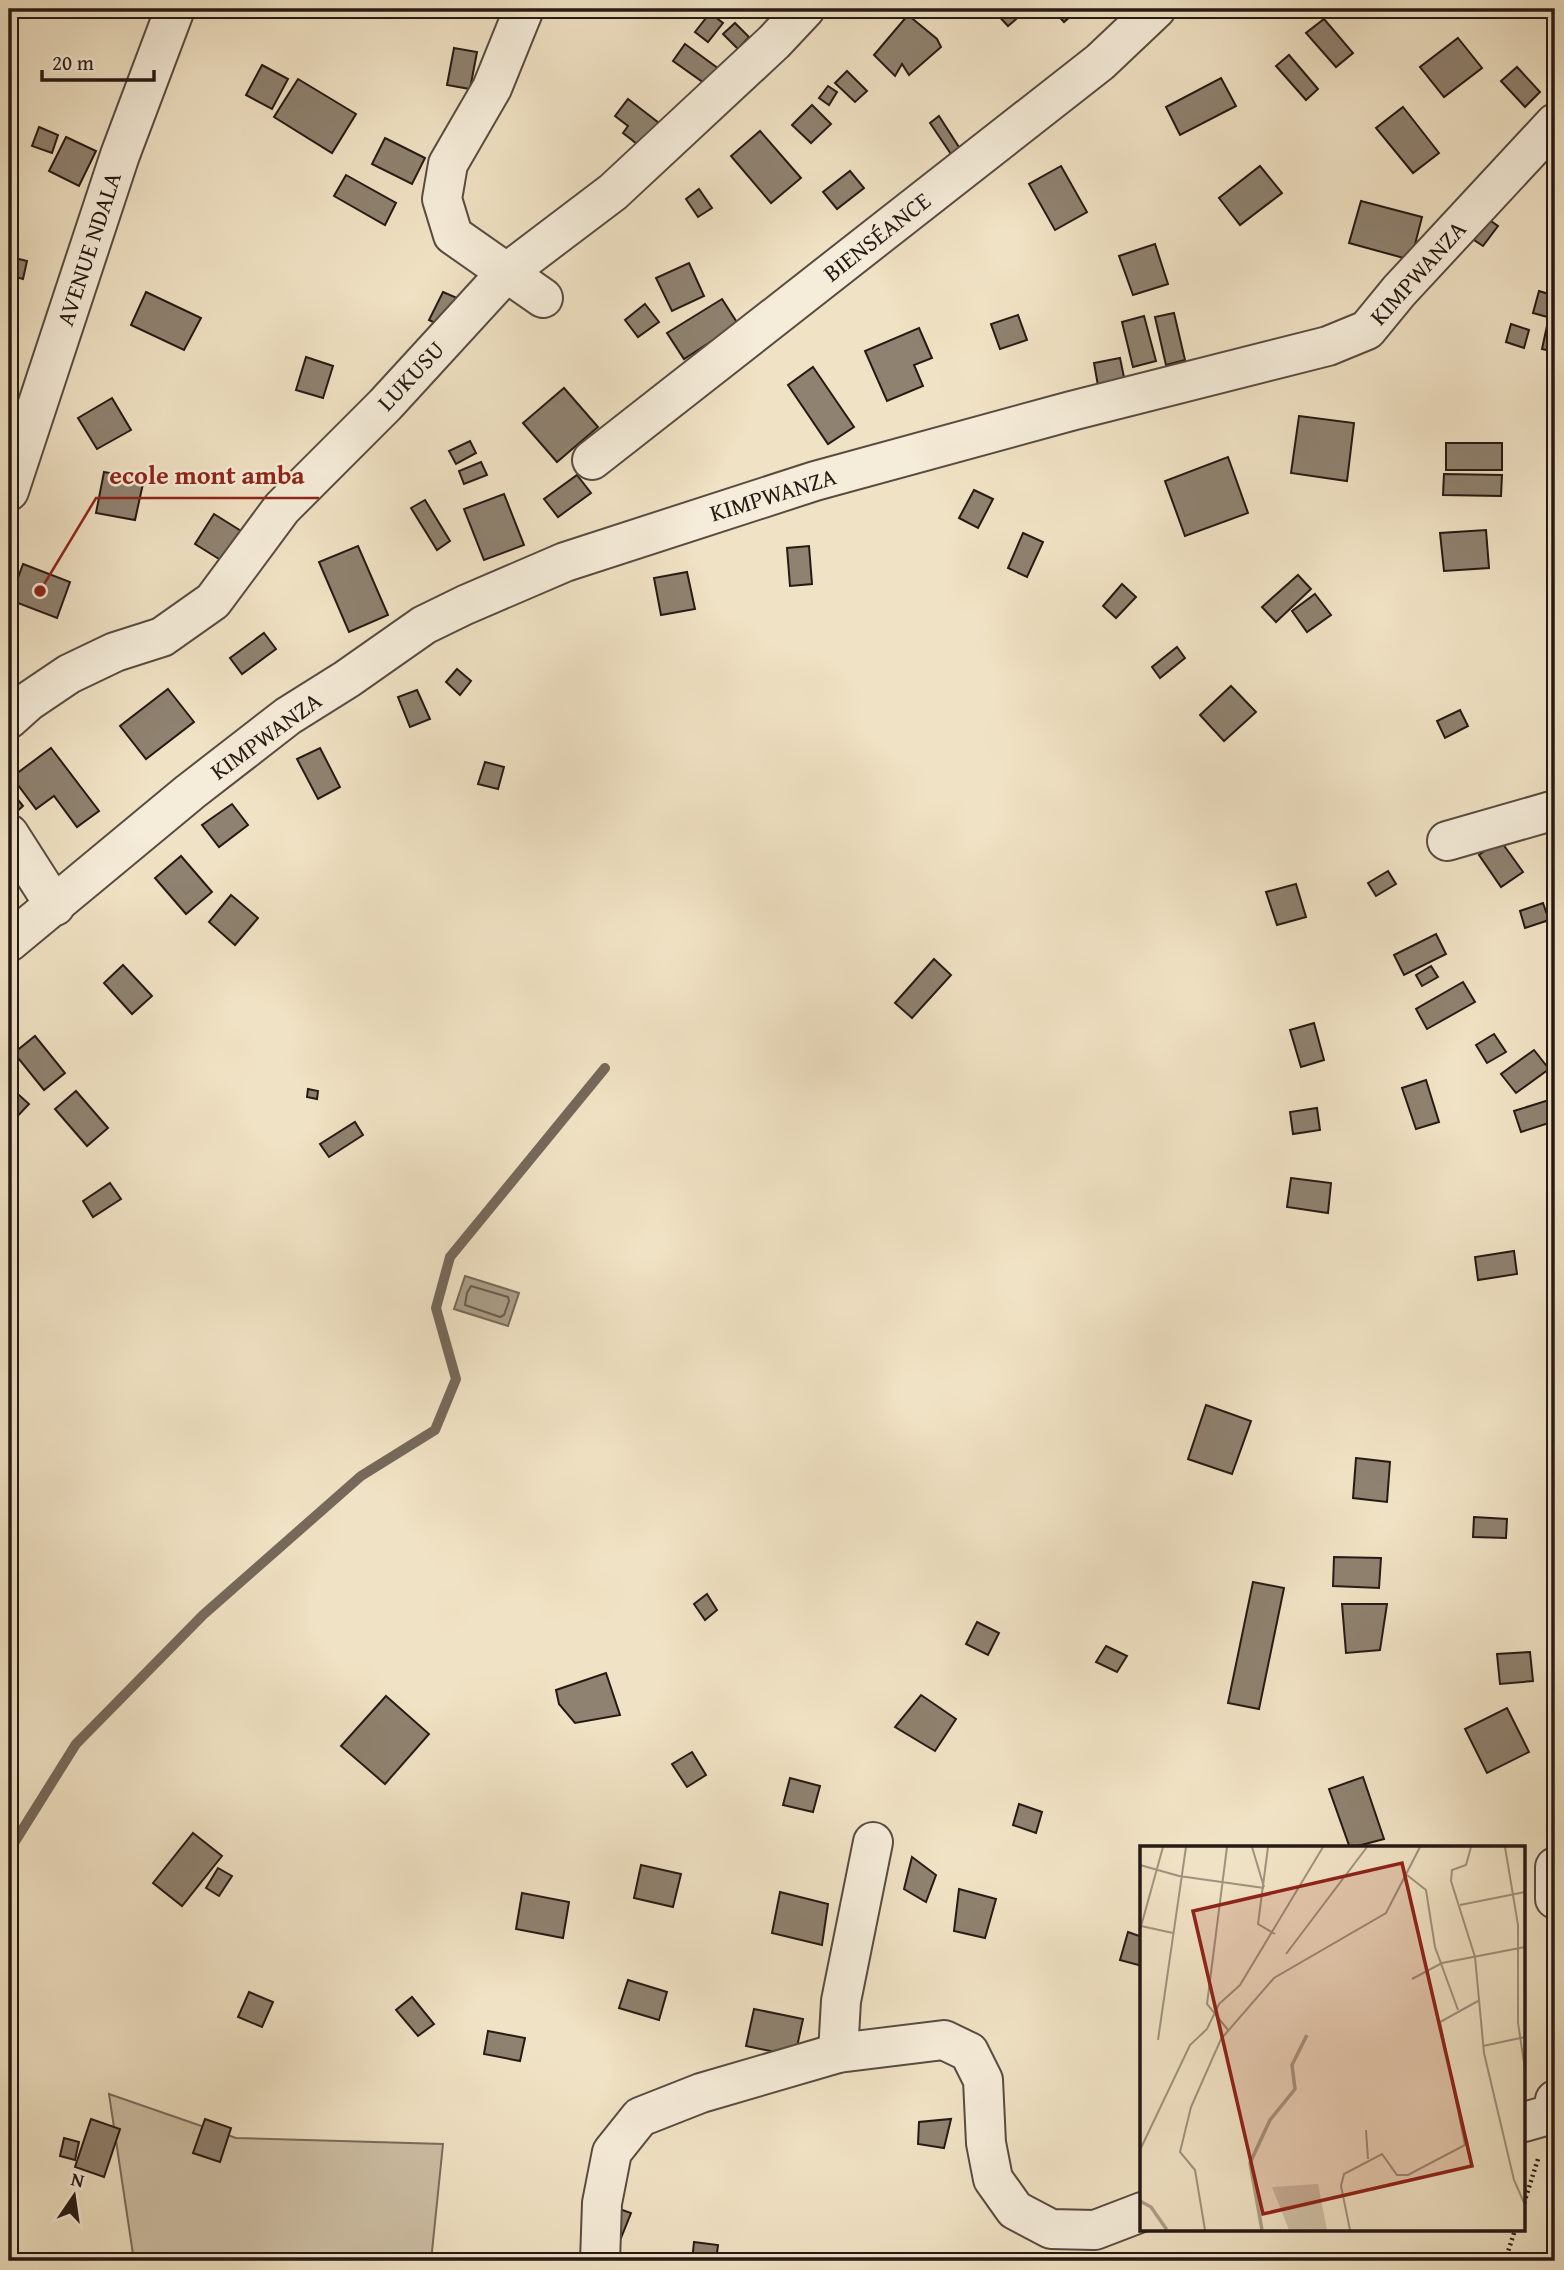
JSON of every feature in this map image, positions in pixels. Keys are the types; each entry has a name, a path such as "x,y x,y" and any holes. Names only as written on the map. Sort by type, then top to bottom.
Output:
{"street":[{"name":"AVENUE NDALA","path":"9,491 120,155 175,9"},
{"path":"524,9 492,88 448,164 442,199 453,235 543,298"},
{"name":"LUKUSU","path":"9,719 29,701 69,674 115,652 162,637 214,601 282,508 385,405 506,273 614,192 775,42 805,9"},
{"name":"BIENSÉANCE","path":"592,460 1100,62 1156,9"},
{"name":"KIMPWANZA","path":"9,942 288,716 424,625 465,604 565,562 815,481 1071,411 1328,346 1367,330 1399,291 1555,123"},
{"path":"1447,841 1555,810"},
{"path":"9,834 55,906"},
{"path":"838,2053 841,2001 873,1842"},
{"path":"1555,1867 1555,1899"},
{"path":"600,2261 602,2203 612,2151 640,2117 701,2093 838,2053 944,2040 969,2052 983,2080 986,2143 993,2179 1015,2210 1051,2229 1095,2230 1140,2213"}],"path":[{"path":"1505,2261 1514,2232"}],"shaded area":[{"path":"109,2094 236,2138 443,2144 431,2261 134,2261"}],"water":[{"path":"465,1276 519,1293 508,1326 454,1309"}],"building":[{"path":"998,9 1028,9 1008,26 995,12"},
{"path":"1052,9 1079,9 1064,22"},
{"path":"710,13 723,23 708,42 695,32"},
{"path":"908,15 937,39 941,47 909,75 902,64 895,76 874,55"},
{"path":"1324,19 1353,53 1336,67 1306,33"},
{"path":"735,23 749,37 738,49 723,34"},
{"path":"1458,38 1482,68 1444,97 1420,67"},
{"path":"685,44 719,69 707,85 673,61"},
{"path":"454,48 477,52 470,89 447,85"},
{"path":"1289,55 1318,89 1306,100 1276,66"},
{"path":"262,65 288,79 272,109 246,95"},
{"path":"1517,67 1540,92 1525,107 1501,81"},
{"path":"847,71 867,91 855,102 835,83"},
{"path":"1221,78 1236,106 1180,135 1166,107"},
{"path":"298,79 356,114 332,153 274,117"},
{"path":"828,86 837,92 829,105 819,98"},
{"path":"628,99 659,123 641,147 623,133 628,126 615,116"},
{"path":"812,105 831,124 811,143 792,125"},
{"path":"1403,107 1439,153 1413,173 1376,128"},
{"path":"939,116 964,155 955,160 930,123"},
{"path":"39,127 58,135 52,153 32,146"},
{"path":"760,131 801,178 771,203 731,156"},
{"path":"66,137 96,151 79,186 49,171"},
{"path":"385,138 425,158 412,184 372,164"},
{"path":"1061,166 1087,212 1055,230 1029,184"},
{"path":"1260,166 1282,193 1240,225 1219,198"},
{"path":"850,171 864,188 837,209 823,192"},
{"path":"346,175 396,203 385,225 334,196"},
{"path":"699,189 712,208 698,217 686,199"},
{"path":"1361,201 1422,217 1411,260 1349,243"},
{"path":"1488,219 1498,226 1483,246 1474,240"},
{"path":"1155,244 1168,284 1133,295 1119,256"},
{"path":"11,257 27,261 23,279 9,275"},
{"path":"689,263 704,296 672,311 656,278"},
{"path":"1539,291 1555,296 1551,318 1533,313"},
{"path":"146,292 201,318 184,350 131,325"},
{"path":"443,292 457,298 443,327 429,320"},
{"path":"722,299 738,324 684,359 667,333"},
{"path":"645,304 659,322 638,337 625,320"},
{"path":"1174,313 1185,360 1166,365 1155,317"},
{"path":"1018,315 1027,340 1000,349 991,324"},
{"path":"1144,316 1156,361 1133,367 1122,322"},
{"path":"1548,321 1555,322 1555,352 1542,349"},
{"path":"1511,324 1529,330 1524,348 1506,342"},
{"path":"919,328 932,358 914,365 923,386 887,401 865,351"},
{"path":"306,357 333,366 323,398 296,390"},
{"path":"1120,358 1127,392 1100,397 1094,363"},
{"path":"813,367 854,427 828,444 788,385"},
{"path":"564,388 598,427 557,462 523,423"},
{"path":"112,398 131,430 97,449 78,418"},
{"path":"1299,416 1354,423 1347,481 1291,473"},
{"path":"470,441 476,453 456,464 449,451"},
{"path":"1446,443 1502,443 1502,470 1446,470"},
{"path":"1228,457 1248,513 1185,536 1165,481"},
{"path":"481,462 487,475 464,484 459,471"},
{"path":"104,472 144,479 135,520 96,513"},
{"path":"1444,474 1502,475 1501,496 1443,495"},
{"path":"577,475 591,493 558,517 544,499"},
{"path":"974,490 993,499 978,528 959,518"},
{"path":"504,494 524,545 484,560 464,509"},
{"path":"425,500 450,541 437,550 411,508"},
{"path":"214,514 246,534 227,564 195,544"},
{"path":"1486,530 1489,568 1444,571 1440,533"},
{"path":"1023,533 1043,542 1027,577 1008,568"},
{"path":"358,546 388,615 349,632 319,562"},
{"path":"809,546 812,584 790,586 787,548"},
{"path":"23,564 70,582 57,618 10,600"},
{"path":"687,572 695,609 661,615 654,578"},
{"path":"1298,575 1311,589 1276,622 1262,607"},
{"path":"1122,584 1136,597 1116,618 1103,606"},
{"path":"1315,594 1331,615 1307,632 1292,611"},
{"path":"264,633 276,649 242,674 230,658"},
{"path":"1177,647 1185,658 1160,678 1152,667"},
{"path":"457,669 471,681 460,695 446,682"},
{"path":"9,678 16,680 9,703"},
{"path":"1231,686 1256,712 1224,741 1200,715"},
{"path":"168,689 194,722 146,759 120,726"},
{"path":"417,690 430,719 410,727 398,697"},
{"path":"1460,710 1468,726 1445,738 1437,721"},
{"path":"51,748 99,811 77,827 54,796 36,809 12,777"},
{"path":"320,748 340,787 318,799 297,759"},
{"path":"485,762 504,767 498,789 478,784"},
{"path":"9,789 23,806 13,815 9,810"},
{"path":"232,804 248,825 219,847 202,825"},
{"path":"1500,840 1523,872 1501,887 1479,855"},
{"path":"181,856 212,892 186,914 155,878"},
{"path":"1388,871 1396,884 1376,896 1368,883"},
{"path":"1296,884 1306,917 1277,925 1266,892"},
{"path":"231,895 258,918 235,945 209,922"},
{"path":"1543,903 1549,920 1525,928 1520,911"},
{"path":"1436,934 1446,954 1404,975 1394,955"},
{"path":"934,959 951,975 912,1018 895,1003"},
{"path":"123,965 152,996 132,1014 104,983"},
{"path":"1431,966 1438,977 1422,986 1416,975"},
{"path":"1463,982 1475,1002 1427,1029 1416,1009"},
{"path":"1314,1023 1324,1060 1301,1067 1290,1030"},
{"path":"1494,1034 1506,1052 1487,1063 1476,1045"},
{"path":"35,1036 65,1073 44,1090 14,1053"},
{"path":"1534,1050 1549,1069 1516,1093 1501,1074"},
{"path":"1426,1080 1439,1122 1416,1129 1402,1088"},
{"path":"10,1087 29,1104 14,1120 9,1116"},
{"path":"308,1089 318,1091 317,1099 307,1097"},
{"path":"76,1091 108,1128 87,1146 55,1109"},
{"path":"1555,1098 1555,1121 1521,1132 1514,1111"},
{"path":"1317,1108 1320,1130 1293,1134 1290,1112"},
{"path":"355,1122 363,1135 329,1157 320,1144"},
{"path":"1291,1178 1331,1183 1328,1213 1287,1207"},
{"path":"110,1183 121,1199 93,1217 83,1201"},
{"path":"1514,1251 1517,1274 1478,1280 1475,1257"},
{"path":"1206,1405 1251,1421 1232,1474 1188,1459"},
{"path":"1356,1458 1390,1462 1387,1502 1353,1498"},
{"path":"1474,1517 1507,1519 1506,1538 1473,1537"},
{"path":"1334,1557 1381,1558 1379,1588 1333,1586"},
{"path":"1253,1582 1284,1588 1259,1709 1228,1703"},
{"path":"707,1594 717,1610 705,1620 694,1604"},
{"path":"1342,1604 1387,1604 1380,1650 1346,1653"},
{"path":"977,1622 999,1633 988,1655 966,1644"},
{"path":"1106,1646 1127,1656 1117,1672 1096,1662"},
{"path":"1530,1652 1533,1681 1500,1684 1497,1654"},
{"path":"606,1673 620,1715 575,1723 559,1704 556,1690"},
{"path":"921,1695 956,1719 935,1751 895,1727"},
{"path":"386,1696 429,1734 385,1784 341,1746"},
{"path":"1507,1708 1529,1752 1487,1773 1465,1729"},
{"path":"692,1752 706,1775 687,1787 672,1764"},
{"path":"1363,1777 1384,1839 1349,1846 1329,1789"},
{"path":"790,1778 820,1786 813,1812 783,1805"},
{"path":"1019,1804 1042,1812 1036,1833 1013,1825"},
{"path":"193,1833 222,1856 182,1906 153,1883"},
{"path":"912,1857 936,1875 926,1902 904,1889"},
{"path":"641,1865 681,1874 673,1907 634,1898"},
{"path":"218,1868 232,1876 219,1896 206,1888"},
{"path":"959,1889 996,1899 985,1938 954,1931"},
{"path":"780,1892 828,1904 822,1945 772,1933"},
{"path":"522,1893 569,1902 563,1938 516,1929"},
{"path":"1128,1932 1140,1936 1140,1965 1120,1960"},
{"path":"628,1980 667,1992 659,2020 619,2008"},
{"path":"249,1992 273,2002 262,2027 238,2017"},
{"path":"412,1997 434,2024 418,2036 396,2010"},
{"path":"754,2009 803,2019 795,2056 746,2046"},
{"path":"488,2031 525,2038 520,2061 484,2054"},
{"path":"91,2119 120,2129 104,2177 75,2167"},
{"path":"205,2119 231,2128 220,2162 193,2153"},
{"path":"951,2119 944,2148 918,2144 919,2122"},
{"path":"64,2138 79,2142 75,2160 60,2156"},
{"path":"614,2207 631,2213 621,2238 605,2232"},
{"path":"694,2242 718,2245 716,2261 692,2261"},
{"path":"1153,2256 1154,2261 1130,2261"}],"waterway":[{"path":"9,1851 76,1744 203,1615 361,1476 435,1430 456,1379 436,1308 450,1257 605,1068"}],"place":[{"name":"ecole mont amba","path":"40,591"}]}
